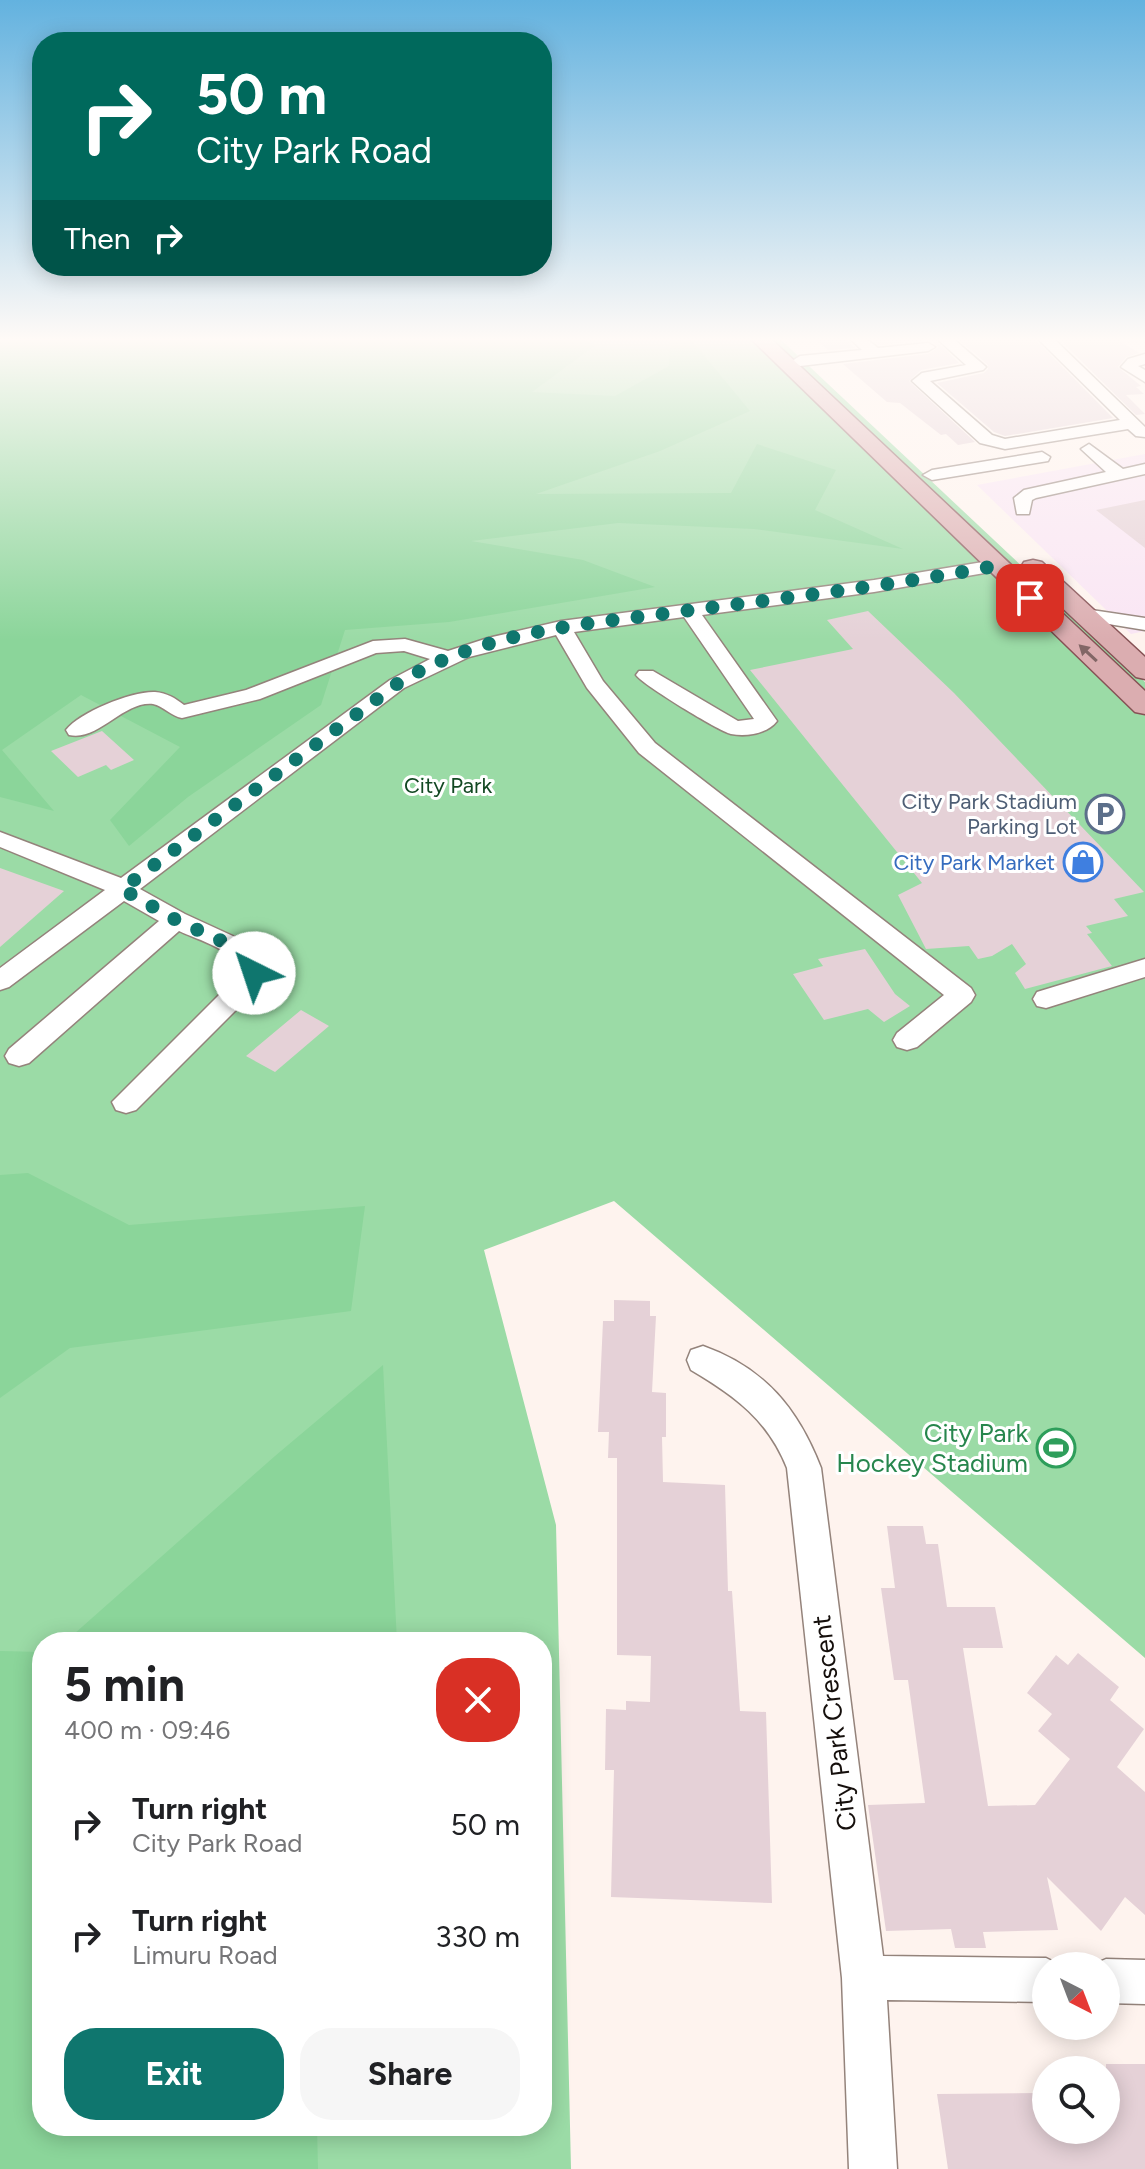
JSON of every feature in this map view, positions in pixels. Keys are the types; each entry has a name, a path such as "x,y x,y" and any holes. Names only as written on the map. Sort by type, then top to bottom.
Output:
{"main road":[{"path":"864,437 995,566 1145,706"},
{"path":"888,437 1145,671"},
{"path":"907,478 932,475"}],"street":[{"path":"984,437 1005,444 1046,437"},
{"path":"932,475 1134,440"},
{"path":"1073,452 1119,474"},
{"path":"1023,510 1023,498 1030,494 1145,469"},
{"path":"0,981 397,684 446,657 487,643 561,627 929,579 995,566"},
{"path":"646,675 734,728 759,726 766,721 689,610"},
{"path":"1085,615 1145,624"},
{"path":"561,627 594,684 647,748 962,995 907,1040"},
{"path":"77,730 116,709 147,699 164,699 182,712 244,698 373,647 405,645 446,657"},
{"path":"0,839 101,877 176,920 239,949 252,962 254,973 247,984 126,1102"},
{"path":"19,1056 176,920"},
{"path":"1046,999 1145,968"},
{"name":"City Park Crescent","path":"703,1360 762,1398 793,1436 804,1468 864,1978 873,2169"},
{"path":"864,1978 1032,1980"},
{"path":"1120,1981 1145,1982"}],"shaded area":[{"path":"1145,454 1145,631 1131,634 977,485"}],"green space":[{"name":"City Park","path":"0,437 885,437 1145,682 1145,1658 614,1201 484,1250 556,1525 571,2169 0,2169"},
{"path":"0,437 691,437 536,494 731,493 757,444 836,470 815,510 903,549 754,529 618,523 471,541 583,560 655,587 449,622 345,630 321,705 188,797 129,846 110,820 180,747 81,695 2,750 54,811 0,797"},
{"path":"28,1173 129,1225 365,1206 351,1311 70,1348 0,1398 0,1175"},
{"path":"383,1365 396,1632 76,1632"},
{"path":"0,1651 32,1652 32,2136 317,2136 318,2169 0,2169"}],"building":[{"path":"950,437 970,437 975,442 958,445"},
{"path":"1145,500 1145,548 1096,510"},
{"path":"868,611 954,693 1144,892 1114,899 1128,916 1086,926 1092,933 1087,934 1112,966 1025,989 1015,973 1026,964 1012,944 992,956 978,959 969,946 926,949 898,895 922,883 750,670 853,649 827,620"},
{"path":"102,731 134,760 111,770 106,765 78,777 51,751"},
{"path":"0,868 64,891 0,947"},
{"path":"865,949 895,994 910,1006 884,1022 868,1009 824,1020 793,974 823,966 818,959"},
{"path":"301,1010 329,1026 275,1072 246,1056"},
{"path":"614,1300 650,1301 650,1316 656,1316 652,1392 666,1393 666,1437 662,1437 663,1482 725,1485 728,1591 732,1591 740,1711 766,1712 772,1903 611,1897 614,1770 605,1770 606,1709 626,1710 626,1701 650,1702 651,1656 617,1655 617,1458 608,1458 609,1432 598,1432 603,1321 614,1321"},
{"path":"887,1526 923,1526 926,1544 938,1544 947,1607 995,1607 1003,1648 963,1648 988,1806 1035,1805 1070,1759 1038,1731 1052,1714 1027,1693 1056,1655 1068,1665 1078,1653 1119,1687 1110,1700 1144,1729 1117,1767 1145,1792 1145,1915 1125,1897 1101,1931 1047,1877 1058,1930 983,1932 986,1948 955,1948 951,1929 886,1931 868,1805 925,1803 908,1680 894,1680 881,1588 895,1588"},
{"path":"1120,2064 1145,2064 1145,2169 948,2169 937,2094 1032,2093 1032,2144 1120,2144"}],"place":[{"name":"City Park Stadium Parking Lot","path":"1105,814"},
{"name":"City Park Market","path":"1083,862"},
{"name":"City Park Hockey Stadium","path":"1056,1448"}],"route":[{"path":"254,973 252,962 239,949 176,920 122,889 397,684 446,657 533,632 929,579 995,566 1030,598"}]}
